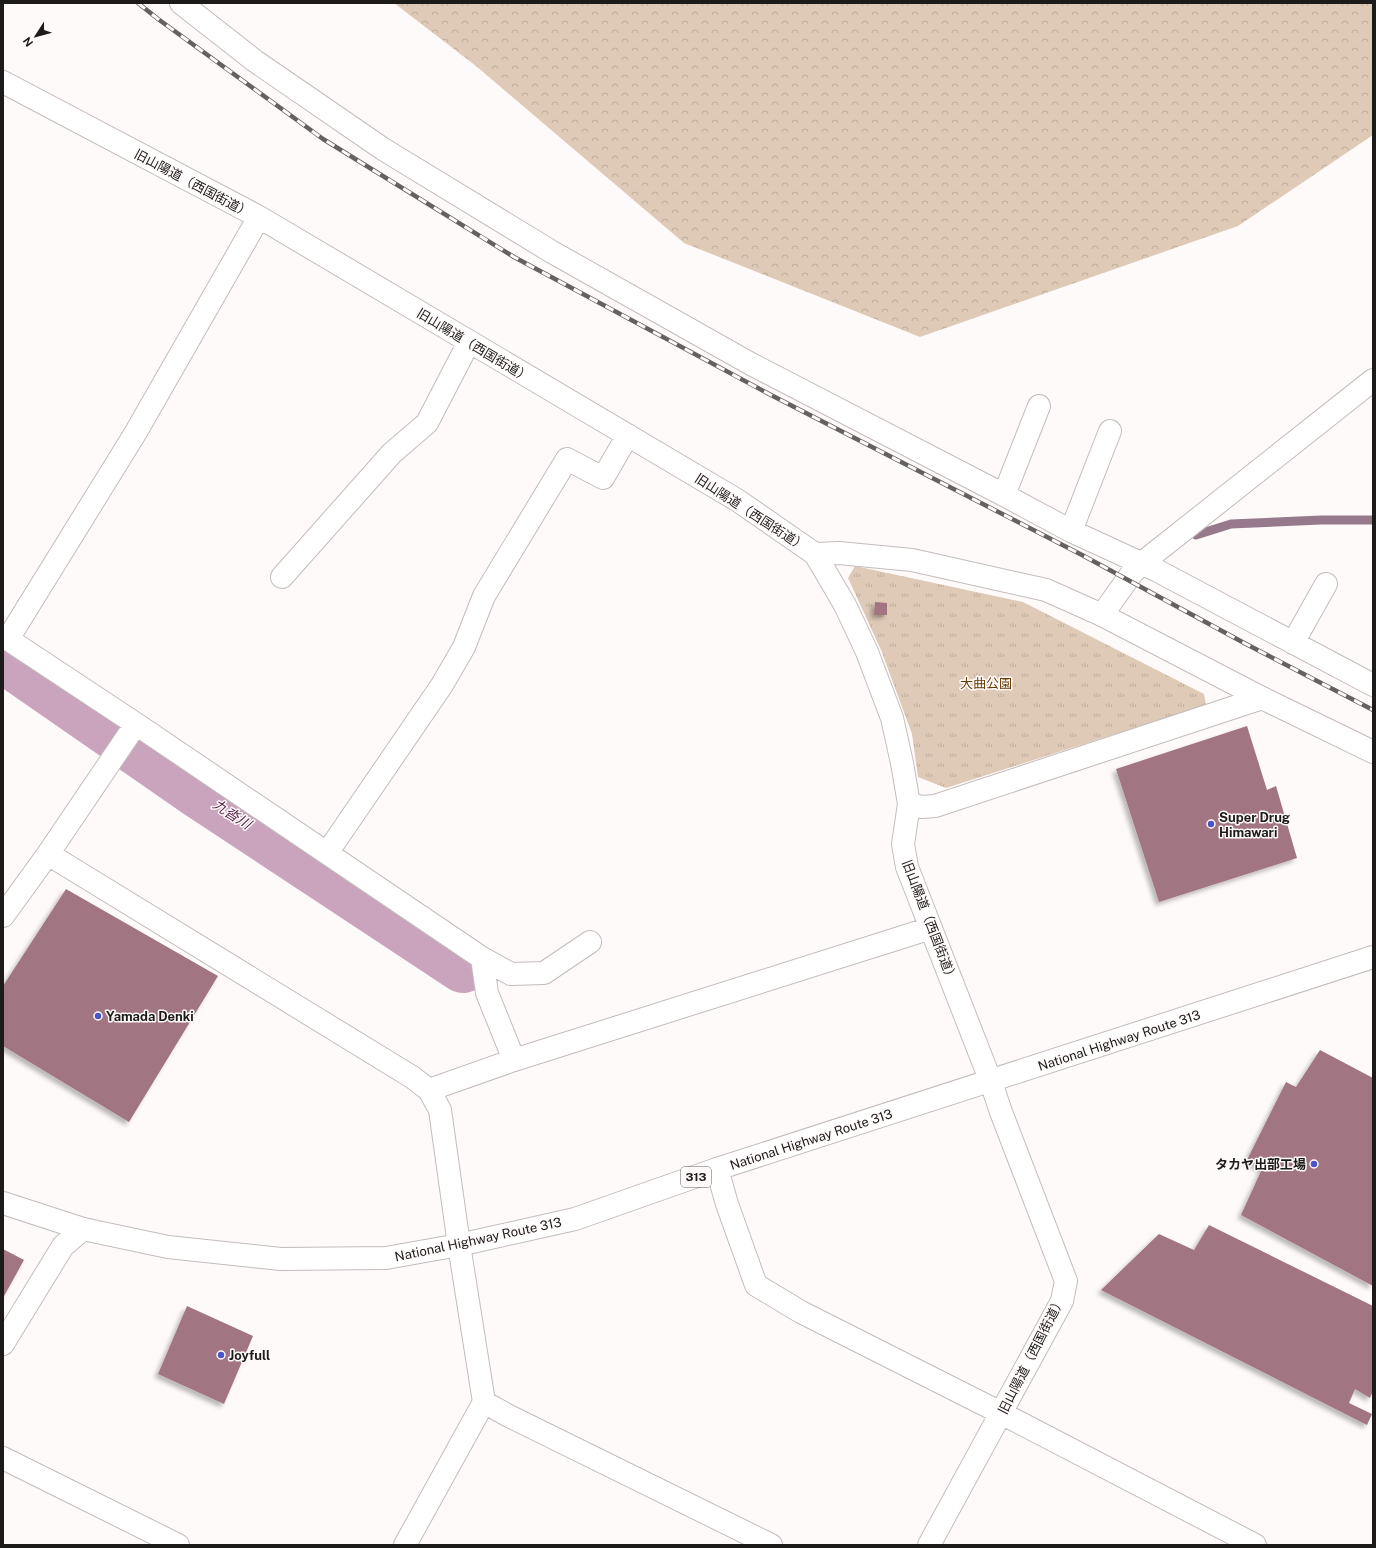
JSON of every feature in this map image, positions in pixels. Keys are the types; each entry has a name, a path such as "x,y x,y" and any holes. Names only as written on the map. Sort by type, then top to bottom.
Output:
{"main road":[{"path":"180,3 255,61 383,149 552,252 751,364 1071,531 1142,563 1373,685"},
{"name":"旧山陽道（西国街道）","path":"3,82 259,217 737,500 815,554 845,605 892,718 909,804 903,844 907,867 991,1082 1001,1112 1066,1281 1062,1301 929,1545"},
{"path":"259,217 136,432 6,638 128,737 327,853 482,958 511,974 544,972 590,942"},
{"path":"282,577 392,453 427,423 469,342"},
{"path":"1102,615 1132,573 1142,563 1373,380"},
{"path":"1004,495 1039,406"},
{"path":"1071,531 1110,431"},
{"path":"327,853 442,685 464,647 484,596 567,459 603,478 628,435"},
{"path":"815,554 839,553 912,560 1046,590 1102,615 1262,698 1373,752"},
{"path":"1293,643 1326,584"},
{"path":"909,804 922,807 935,806 1262,698"},
{"path":"3,916 48,854 128,737"},
{"path":"48,854 412,1077 429,1090 440,1110 459,1245 484,1402 404,1545"},
{"path":"429,1090 514,1060 931,928"},
{"name":"National Highway Route 313","path":"3,1203 83,1229 168,1247 281,1259 386,1258 459,1245 575,1219 717,1169 991,1082 1373,957"},
{"path":"482,958 487,993 514,1060"},
{"path":"717,1169 727,1204 756,1285 801,1312 1001,1413 1255,1545"},
{"path":"3,1344 63,1246 83,1229"},
{"path":"484,1402 507,1415 771,1545"},
{"path":"3,1458 178,1545"}],"green space":[{"path":"394,3 1373,3 1373,135 1238,226 920,337 684,243 476,66"},
{"name":"大曲公園","path":"855,566 1023,602 1204,694 1206,705 946,788 918,777 912,734 881,650 848,578"}],"building":[{"path":"875,602 887,603 887,615 874,615"},
{"name":"Super Drug Himawari","path":"1247,726 1267,790 1276,786 1297,858 1159,902 1116,769"},
{"name":"Yamada Denki","path":"66,889 218,976 129,1122 3,1046 3,986"},
{"name":"タカヤ出部工場","path":"1320,1050 1373,1078 1373,1286 1241,1215 1262,1169 1247,1160 1286,1082 1296,1087"},
{"path":"1209,1225 1373,1306 1373,1391 1370,1398 1355,1389 1349,1403 1372,1414 1367,1425 1101,1290 1159,1234 1194,1250"},
{"path":"3,1249 24,1260 3,1298"},
{"path":"187,1306 253,1336 224,1404 158,1374"}],"waterway":[{"path":"1196,535 1231,524 1321,520 1373,520"},
{"name":"九沓川","path":"3,657 198,792 463,967"}],"railway":[{"path":"138,3 323,139 514,257 769,394 1082,555 1246,644 1373,710"}],"place":[{"name":"Super Drug Himawari","path":"1211,824"},
{"name":"Yamada Denki","path":"98,1016"},
{"name":"タカヤ出部工場","path":"1314,1164"},
{"name":"Joyfull","path":"221,1355"}]}
